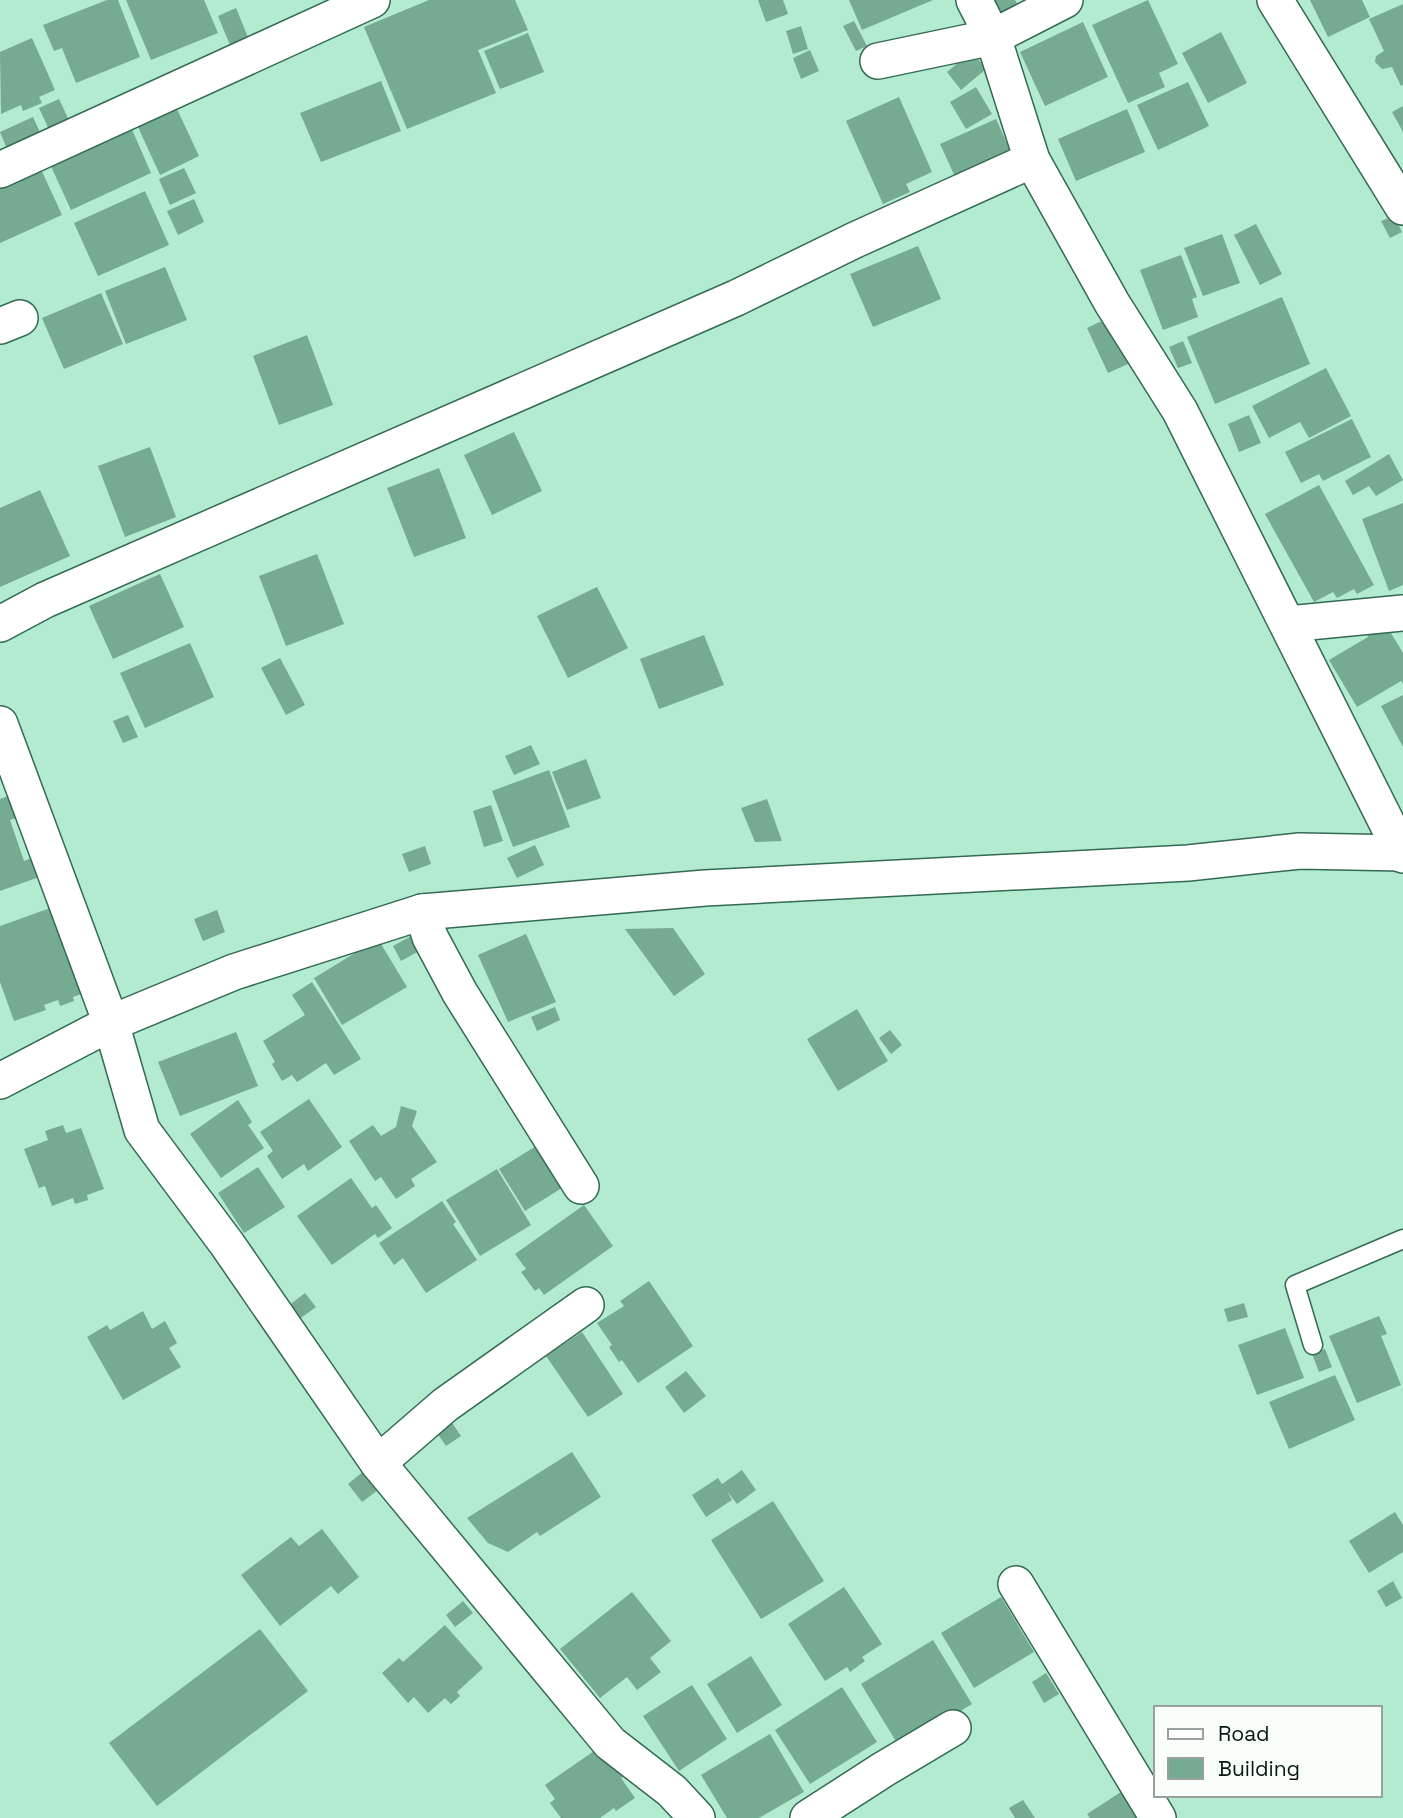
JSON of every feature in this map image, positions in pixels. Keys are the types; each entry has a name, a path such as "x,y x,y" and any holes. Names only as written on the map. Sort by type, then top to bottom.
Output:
{"street":[{"path":"0,170 372,0"},
{"path":"0,1081 111,1023 234,972 422,912 705,887 1188,863 1300,851 1403,854 1180,411 1112,303 1032,160 993,37 974,0"},
{"path":"878,61 993,37 1065,0"},
{"path":"1275,0 1403,207"},
{"path":"0,624 45,600 736,298 855,240 1032,160"},
{"path":"1288,624 1403,613"},
{"path":"0,724 8,772 111,1023 142,1130 227,1244 378,1463 610,1743 672,1791 696,1818"},
{"path":"422,912 430,937 460,993 581,1186"},
{"path":"378,1463 445,1405 586,1305"},
{"path":"1016,1584 1158,1818"},
{"path":"808,1818 953,1728"}],"lane":[{"path":"1313,1345 1295,1284 1403,1239"}],"building":[{"path":"107,0 118,0 140,57 76,83 62,48 54,51 43,25"},
{"path":"126,0 204,0 218,33 151,60"},
{"path":"429,0 515,0 528,30 478,50 496,93 407,129 364,27"},
{"path":"758,0 783,0 788,14 766,22"},
{"path":"849,0 933,0 862,30"},
{"path":"991,0 1015,0 1021,11 1000,20"},
{"path":"1148,0 1178,64 1159,73 1165,87 1128,103 1092,25"},
{"path":"1310,0 1362,0 1370,17 1328,37"},
{"path":"1403,4 1401,86 1392,67 1382,69 1375,62 1376,56 1384,51 1369,19"},
{"path":"236,8 250,42 232,50 218,16"},
{"path":"854,21 867,46 856,51 843,26"},
{"path":"1083,22 1108,77 1045,106 1020,52"},
{"path":"801,26 808,49 793,54 786,31"},
{"path":"1221,32 1247,83 1208,103 1182,53"},
{"path":"528,33 544,72 500,89 484,51"},
{"path":"32,38 55,90 39,97 42,103 23,111 21,105 1,114 0,52"},
{"path":"810,50 819,71 801,79 793,58"},
{"path":"972,51 986,69 961,90 947,72"},
{"path":"381,81 401,131 321,162 300,113"},
{"path":"1188,82 1209,126 1158,150 1137,105"},
{"path":"976,87 992,114 966,129 950,102"},
{"path":"899,97 932,172 906,184 910,192 883,204 846,121"},
{"path":"59,99 73,129 53,138 39,108"},
{"path":"1403,106 1403,132 1392,112"},
{"path":"177,109 199,156 160,175 138,127"},
{"path":"1127,109 1145,152 1076,181 1058,139"},
{"path":"33,117 44,141 10,156 0,132"},
{"path":"996,119 1013,157 957,181 940,144"},
{"path":"130,125 151,173 71,210 49,162"},
{"path":"40,167 62,215 0,243 0,185"},
{"path":"184,168 196,193 170,205 159,179"},
{"path":"145,191 169,245 98,276 74,223"},
{"path":"194,199 204,222 178,235 167,211"},
{"path":"1394,216 1402,232 1390,238 1381,221"},
{"path":"1256,224 1282,274 1260,285 1234,235"},
{"path":"1222,234 1240,283 1203,296 1184,248"},
{"path":"918,246 941,299 873,327 850,274"},
{"path":"1181,255 1197,297 1192,299 1198,317 1163,330 1140,270"},
{"path":"165,267 187,320 126,344 105,291"},
{"path":"101,293 123,344 64,369 42,318"},
{"path":"1282,297 1310,364 1215,404 1187,337"},
{"path":"1108,318 1130,363 1108,373 1087,328"},
{"path":"307,335 333,405 279,425 253,356"},
{"path":"1183,341 1192,363 1178,368 1169,347"},
{"path":"1326,368 1351,416 1309,438 1300,422 1269,438 1252,406"},
{"path":"1249,415 1261,443 1239,452 1228,424"},
{"path":"1352,419 1371,457 1323,481 1319,474 1301,483 1285,452"},
{"path":"514,432 542,491 492,515 464,455"},
{"path":"150,447 176,517 125,537 98,466"},
{"path":"1389,454 1403,480 1376,496 1369,486 1353,495 1345,481"},
{"path":"439,468 466,538 414,557 387,488"},
{"path":"1319,485 1374,585 1357,594 1354,589 1337,598 1333,592 1314,602 1265,514"},
{"path":"40,490 70,556 0,587 0,508"},
{"path":"1403,503 1403,585 1389,591 1362,519"},
{"path":"317,554 344,624 286,646 259,576"},
{"path":"160,574 184,627 113,659 89,606"},
{"path":"597,587 628,648 568,678 537,616"},
{"path":"1385,623 1403,653 1403,684 1401,681 1357,707 1329,660 1368,637 1367,634"},
{"path":"704,635 724,685 659,709 640,659"},
{"path":"190,643 214,697 145,728 120,673"},
{"path":"280,658 305,705 286,715 261,668"},
{"path":"1403,695 1403,747 1381,706"},
{"path":"128,715 138,737 123,743 113,721"},
{"path":"531,745 540,764 514,775 505,756"},
{"path":"586,759 601,798 567,810 552,772"},
{"path":"549,770 570,827 513,847 492,791"},
{"path":"11,795 19,817 10,820 24,861 35,857 42,876 0,891 0,799"},
{"path":"767,799 782,841 755,842 741,808"},
{"path":"491,805 503,841 484,847 473,811"},
{"path":"535,845 544,865 517,878 507,858"},
{"path":"425,846 431,864 409,872 402,854"},
{"path":"56,906 87,992 60,1006 58,1000 44,1005 46,1010 14,1021 0,982 0,926"},
{"path":"217,910 225,932 203,941 194,919"},
{"path":"673,928 705,974 674,996 625,929"},
{"path":"526,934 556,1002 508,1022 478,955"},
{"path":"413,935 421,950 401,961 393,946"},
{"path":"378,939 407,987 342,1025 314,978"},
{"path":"312,982 361,1059 334,1075 326,1063 297,1082 292,1075 282,1081 263,1041 305,1015 292,995"},
{"path":"555,1007 560,1020 537,1031 531,1017"},
{"path":"857,1009 888,1061 838,1091 807,1039"},
{"path":"890,1030 902,1045 891,1054 879,1038"},
{"path":"236,1032 258,1086 180,1116 158,1062"},
{"path":"309,1099 342,1147 308,1171 304,1164 282,1179 267,1156 273,1151 260,1132"},
{"path":"238,1100 252,1122 248,1125 264,1148 221,1178 190,1134"},
{"path":"401,1106 417,1111 412,1126 437,1162 411,1179 415,1186 396,1199 381,1177 375,1181 349,1141 373,1125 381,1136 396,1127"},
{"path":"63,1125 66,1133 81,1128 104,1189 87,1195 88,1200 75,1204 73,1198 52,1206 45,1186 39,1188 24,1149 48,1140 45,1131"},
{"path":"544,1141 570,1183 525,1211 499,1169"},
{"path":"258,1167 285,1207 244,1233 218,1193"},
{"path":"497,1169 531,1225 480,1256 446,1200"},
{"path":"351,1178 372,1208 376,1205 392,1228 378,1238 375,1234 332,1265 297,1216"},
{"path":"442,1201 456,1222 453,1224 477,1260 426,1293 403,1258 394,1265 379,1243"},
{"path":"584,1205 613,1246 544,1295 539,1288 535,1291 521,1272 526,1269 515,1254"},
{"path":"649,1281 693,1346 638,1383 622,1360 619,1362 609,1347 612,1345 597,1323 624,1306 620,1301"},
{"path":"305,1293 316,1307 298,1320 288,1306"},
{"path":"1244,1303 1248,1317 1228,1322 1224,1309"},
{"path":"143,1311 152,1329 165,1321 177,1343 169,1348 181,1367 123,1400 87,1337 107,1325 110,1330"},
{"path":"1379,1316 1387,1334 1381,1336 1401,1385 1357,1403 1329,1336"},
{"path":"1285,1328 1304,1378 1257,1395 1238,1345"},
{"path":"582,1332 623,1394 588,1417 546,1356"},
{"path":"1325,1349 1332,1367 1319,1372 1312,1354"},
{"path":"686,1371 706,1396 684,1413 665,1387"},
{"path":"1335,1375 1355,1420 1289,1449 1269,1402"},
{"path":"448,1417 461,1436 446,1446 433,1427"},
{"path":"572,1452 601,1497 540,1536 537,1532 508,1552 488,1543 467,1518"},
{"path":"742,1470 756,1490 737,1504 727,1491 732,1500 706,1517 692,1495 718,1478 722,1484"},
{"path":"364,1471 378,1490 362,1502 348,1484"},
{"path":"773,1501 824,1581 761,1619 711,1540"},
{"path":"1395,1512 1403,1525 1403,1552 1369,1573 1349,1541"},
{"path":"322,1529 359,1577 338,1594 331,1586 280,1626 241,1575 291,1537 299,1546"},
{"path":"1393,1581 1402,1598 1386,1607 1377,1591"},
{"path":"844,1587 882,1644 862,1657 865,1661 850,1672 847,1667 825,1681 788,1624"},
{"path":"632,1592 671,1641 650,1658 661,1672 637,1690 627,1677 600,1698 560,1649"},
{"path":"1001,1597 1034,1652 974,1688 941,1633"},
{"path":"463,1601 473,1613 455,1627 446,1615"},
{"path":"445,1625 483,1668 457,1692 460,1696 451,1704 445,1698 428,1713 414,1697 408,1703 382,1673 399,1658 403,1662"},
{"path":"260,1629 308,1691 157,1806 109,1743"},
{"path":"933,1640 972,1704 900,1748 861,1684"},
{"path":"751,1656 782,1705 737,1733 707,1684"},
{"path":"1046,1673 1059,1694 1044,1703 1032,1682"},
{"path":"692,1685 727,1739 679,1771 643,1716"},
{"path":"842,1687 877,1742 810,1784 775,1730"},
{"path":"770,1734 804,1792 759,1818 727,1818 701,1775"},
{"path":"597,1749 607,1764 615,1758 627,1774 621,1778 635,1798 600,1818 561,1818 550,1803 555,1799 545,1785"},
{"path":"1124,1790 1143,1818 1090,1818 1087,1814"},
{"path":"1023,1800 1035,1818 1015,1818 1009,1808"}]}
